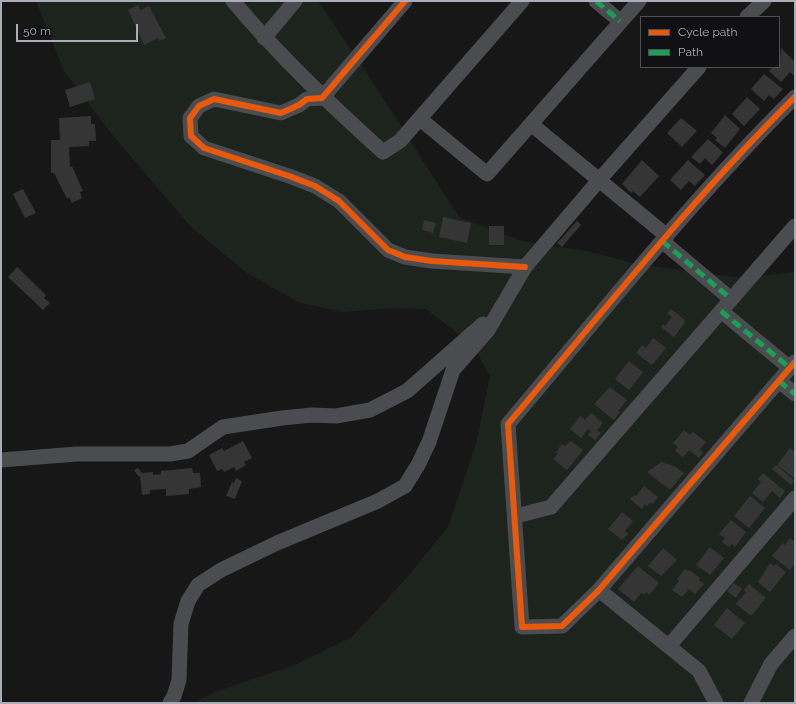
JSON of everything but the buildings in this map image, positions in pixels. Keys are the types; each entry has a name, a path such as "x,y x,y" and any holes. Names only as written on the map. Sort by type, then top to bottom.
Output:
{"street":[{"path":"233,1 264,38 322,98 383,152 400,141 522,1"},
{"path":"264,38 295,1"},
{"path":"405,1 322,98 307,99 299,106 281,113 260,110 214,99 199,106 190,118 191,136 204,148 290,176 315,186 339,202 388,250 405,257 432,261 525,267"},
{"path":"596,1 620,21"},
{"path":"420,119 487,174 639,1"},
{"path":"748,16 764,1"},
{"path":"170,703 174,696 178,680 181,624 188,601 198,585 221,570 277,543 378,501 405,486 418,465 429,442 453,370 488,330 525,267 698,68"},
{"path":"721,311 792,365 598,590 562,626 522,627 516,516 508,424 664,238 795,97"},
{"path":"532,124 600,179 731,299"},
{"path":"516,516 551,507 795,226"},
{"path":"1,460 77,454 170,454 188,451 223,427 282,418 312,415 336,416 370,410 407,391 503,306"},
{"path":"779,380 795,394"},
{"path":"669,646 795,498"},
{"path":"598,590 699,671 716,703"},
{"path":"751,703 771,664 795,636"}],"shaded area":[{"path":"36,1 318,1 365,70 459,217 522,241 587,251 637,264 741,278 795,272 795,703 194,703 215,692 297,664 352,637 410,574 448,527 476,444 490,376 472,344 426,309 392,308 343,312 300,303 247,273 191,227 110,132 64,71"}],"marked path":[{"path":"596,1 620,21"},
{"path":"662,241 731,299"},
{"path":"721,311 790,368"},
{"path":"779,381 795,394"}],"cycle path":[{"path":"405,1 322,98 307,99 299,105 281,113 214,99 199,106 190,118 191,136 204,148 315,186 339,201 388,250 405,257 432,261 525,267"},
{"path":"795,97 684,216 508,424 522,627 562,626 599,590 795,362"}]}
